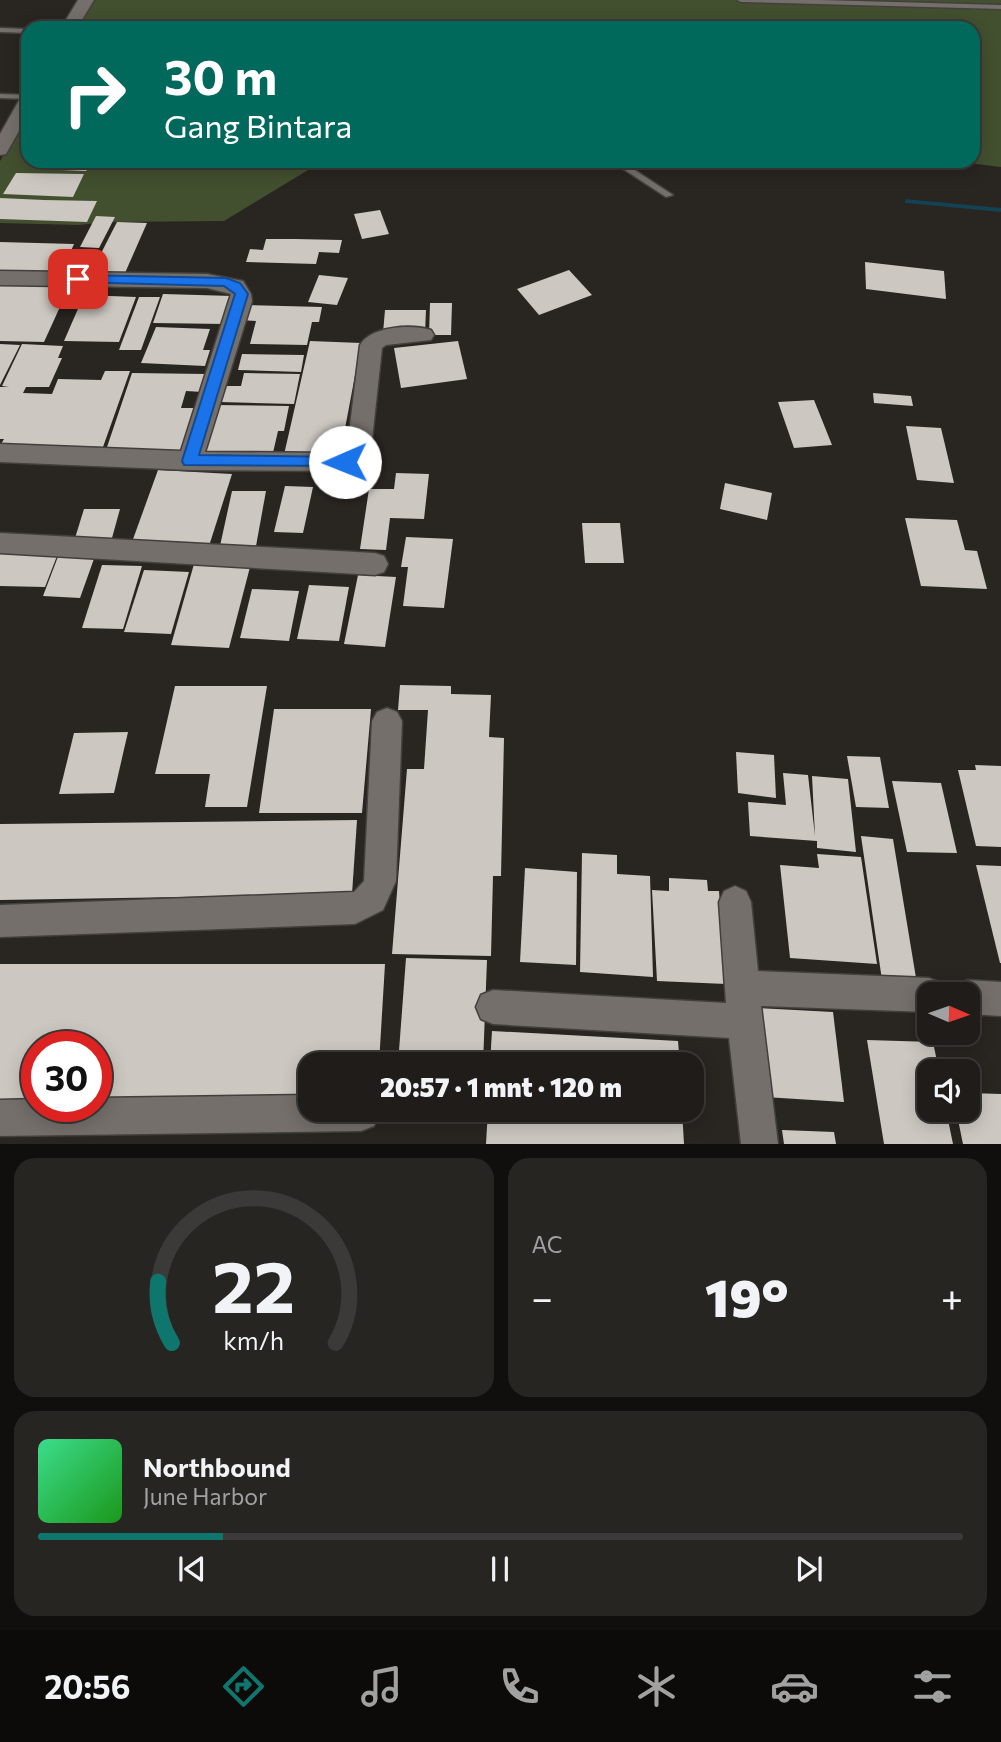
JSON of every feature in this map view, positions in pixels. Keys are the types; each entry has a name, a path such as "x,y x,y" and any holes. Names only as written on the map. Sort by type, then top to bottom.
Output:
{"street":[{"path":"73,21 86,0"},
{"path":"1,146 21,110"},
{"path":"0,278 207,281 226,282 236,286 242,294 241,301 190,461"},
{"path":"0,453 335,464 351,460 359,449 371,345 381,338 423,335"},
{"path":"0,543 375,564"},
{"path":"0,922 355,908 366,904 375,896 380,881 387,721"},
{"path":"735,902 745,1022 760,1143"},
{"path":"743,988 917,995"},
{"path":"980,998 1001,999"},
{"path":"493,1007 745,1022"},
{"path":"0,1118 298,1114"}],"lane":[{"path":"741,0 1001,6"},
{"path":"0,30 21,31"},
{"path":"0,96 21,98"},
{"path":"626,168 669,195"}],"green space":[{"path":"93,0 1001,0 1001,167 980,164 980,21 81,21"},
{"path":"21,125 21,168 311,168 224,221 106,222 79,225 0,223 0,161"}],"building":[{"path":"38,168 88,168 86,171"},
{"path":"16,173 84,174 73,197 3,194"},
{"path":"0,198 97,201 87,222 0,219"},
{"path":"380,210 389,234 362,239 354,214"},
{"path":"96,216 115,217 99,248 80,247"},
{"path":"117,222 147,223 125,273 92,271"},
{"path":"266,239 342,240 339,253 319,252 316,264 246,262 250,249 263,250"},
{"path":"0,242 74,244 61,274 0,272"},
{"path":"865,262 944,271 946,299 866,289"},
{"path":"569,270 592,295 539,315 517,289"},
{"path":"319,275 348,278 337,305 308,302"},
{"path":"0,283 70,285 44,342 0,341"},
{"path":"163,294 233,296 225,324 153,323"},
{"path":"84,295 136,297 119,342 64,341"},
{"path":"139,297 160,297 141,350 119,350"},
{"path":"430,303 452,303 451,335 429,335"},
{"path":"244,305 322,307 319,322 312,322 307,345 250,344 256,321 240,320"},
{"path":"385,310 426,310 425,333 383,333"},
{"path":"156,327 210,329 203,350 210,350 205,366 141,363"},
{"path":"310,341 361,343 339,461 283,459"},
{"path":"458,341 467,379 401,388 394,348"},
{"path":"0,344 20,345 0,385"},
{"path":"22,344 63,346 58,358 62,358 49,387 26,387 23,393 52,394 58,379 101,380 105,371 130,371 103,447 1,444 4,439 0,439 0,387 9,387 2,386"},
{"path":"242,354 304,355 301,372 238,370"},
{"path":"132,373 207,374 202,392 186,391 181,408 196,408 183,452 106,450"},
{"path":"244,373 300,374 294,404 220,402 225,386 241,386"},
{"path":"873,393 911,396 913,406 874,403"},
{"path":"814,400 832,445 794,448 778,402"},
{"path":"215,405 289,406 284,431 278,431 272,457 202,455"},
{"path":"906,426 941,428 954,483 917,480"},
{"path":"158,470 232,474 209,546 132,542"},
{"path":"396,473 429,474 424,519 390,518 386,550 360,549 369,489 394,489"},
{"path":"725,483 772,493 767,520 720,509"},
{"path":"285,486 313,487 303,533 274,532"},
{"path":"232,491 266,491 256,546 220,546"},
{"path":"84,509 120,509 112,538 75,538"},
{"path":"905,518 957,520 965,550 977,551 987,589 921,586"},
{"path":"582,523 620,523 624,563 585,563"},
{"path":"406,537 453,539 444,608 403,606 408,567 401,567"},
{"path":"0,554 57,556 45,587 0,586"},
{"path":"59,554 95,556 80,598 43,596"},
{"path":"194,564 250,567 229,648 171,645"},
{"path":"102,565 142,566 123,629 82,628"},
{"path":"144,570 189,572 171,634 124,632"},
{"path":"358,575 396,577 385,647 344,644"},
{"path":"309,585 349,587 339,641 297,639"},
{"path":"252,589 299,591 289,641 240,638"},
{"path":"400,685 451,686 451,694 491,695 489,737 504,738 501,876 493,876 491,956 392,954 407,769 424,769 428,710 398,710"},
{"path":"175,686 267,686 247,807 205,807 210,774 155,774"},
{"path":"274,709 371,709 362,813 259,813"},
{"path":"128,732 114,793 59,794 74,733"},
{"path":"736,752 774,755 776,798 738,793"},
{"path":"847,756 880,757 889,808 856,807"},
{"path":"975,765 1001,766 1001,847 976,846 958,770 976,770"},
{"path":"783,773 808,775 815,836 812,776 848,779 856,852 817,848 817,841 750,836 748,802 786,805"},
{"path":"892,781 941,783 957,853 907,852"},
{"path":"357,820 352,894 0,900 0,824"},
{"path":"861,836 893,839 917,984 917,990 883,987"},
{"path":"582,853 617,855 617,874 650,876 653,977 580,972"},
{"path":"817,854 861,857 877,964 790,958 780,865 819,868"},
{"path":"976,865 1001,866 1001,963 1000,963"},
{"path":"525,868 577,872 576,965 520,962"},
{"path":"669,878 707,880 708,891 719,891 726,984 657,981 652,890 669,891"},
{"path":"406,958 487,960 483,1052 399,1052"},
{"path":"0,964 385,964 380,1052 298,1052 298,1100 112,1100 112,1031 21,1031 21,1100 0,1100"},
{"path":"757,1008 833,1012 844,1102 765,1097"},
{"path":"492,1031 678,1041 679,1052 491,1052"},
{"path":"867,1040 917,1042 917,1045 934,1045 937,1059 917,1059 917,1122 948,1122 953,1144 884,1144"},
{"path":"980,1093 1001,1094 1001,1144 963,1144 958,1122 980,1122"},
{"path":"487,1122 683,1122 684,1144 486,1144"},
{"path":"782,1130 834,1132 836,1144 784,1144"}],"waterway":[{"path":"907,201 1001,210"}],"route":[{"path":"78,279 226,282 236,286 242,294 190,461 345,462"}]}
